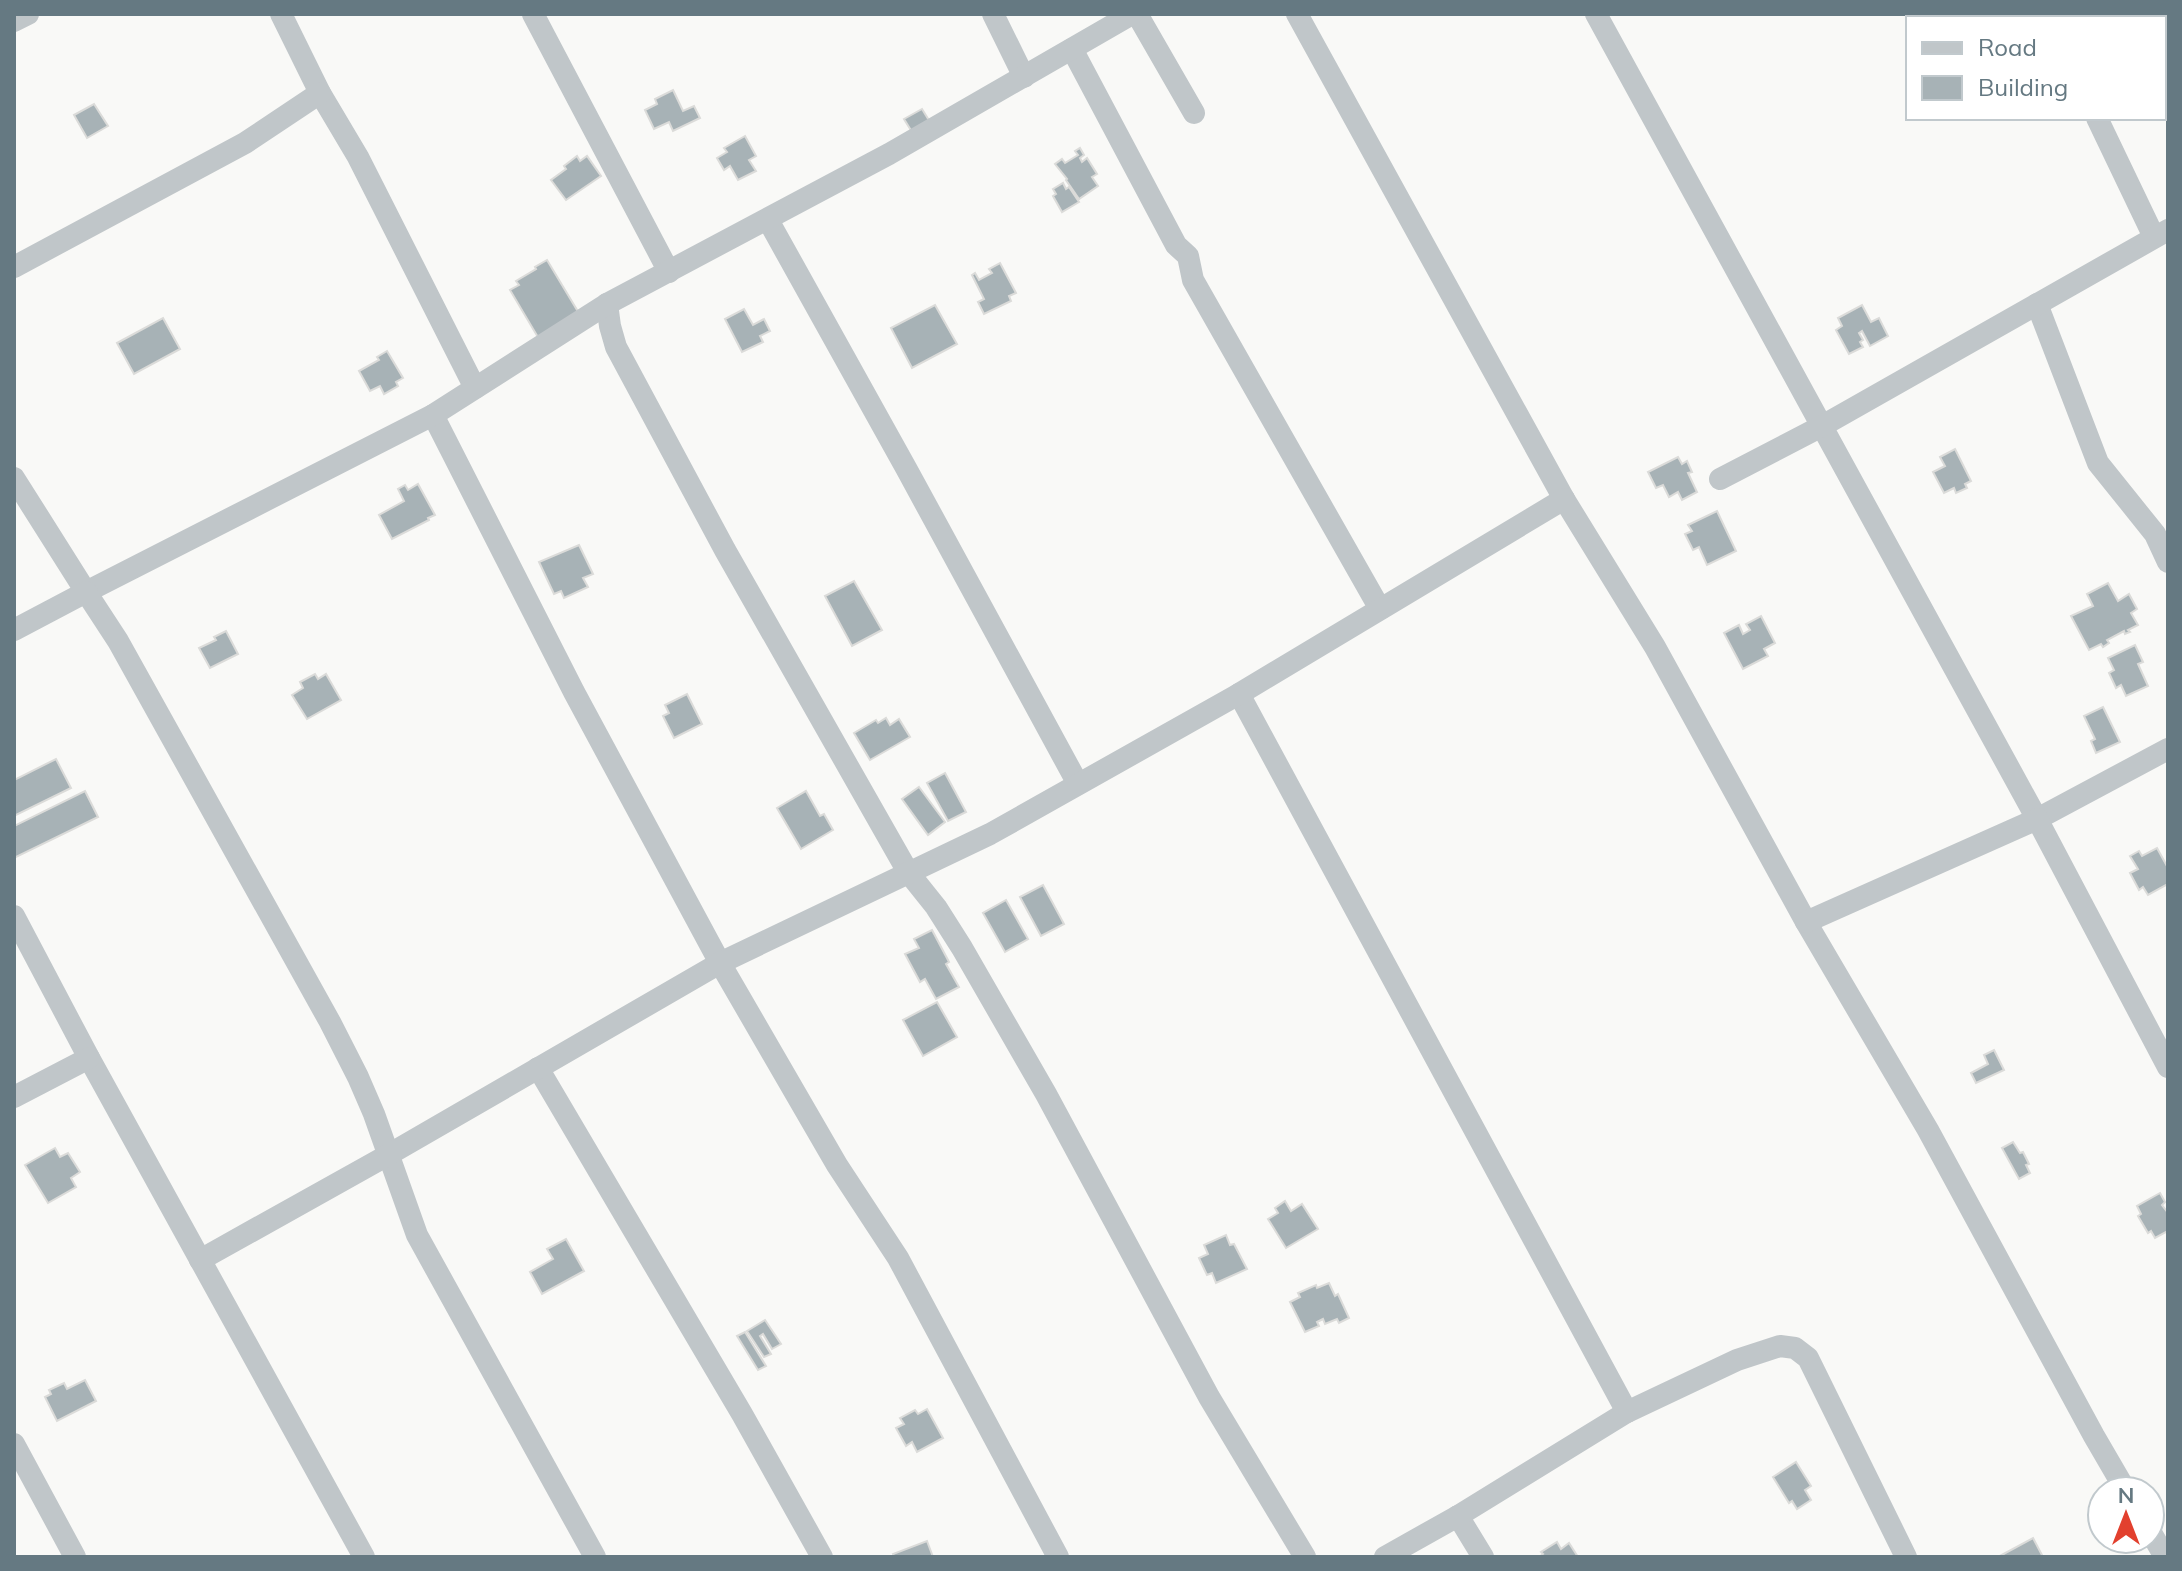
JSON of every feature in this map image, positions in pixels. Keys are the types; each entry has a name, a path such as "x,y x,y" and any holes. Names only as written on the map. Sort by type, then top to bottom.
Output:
{"street":[{"path":"14,21 28,14"},
{"path":"281,14 320,93 358,157 475,388"},
{"path":"533,14 669,272"},
{"path":"993,14 1024,77"},
{"path":"14,630 433,415 607,304 889,154 1135,14 1194,113"},
{"path":"1297,14 1564,499 1655,647 1806,922 1928,1130 2117,1475"},
{"path":"1596,14 2037,819 2168,1067"},
{"path":"1072,49 1176,245 1188,256 1193,280 1380,609"},
{"path":"14,267 245,143 320,93"},
{"path":"1720,479 1822,426 2161,234 2098,120"},
{"path":"768,220 1078,784"},
{"path":"607,304 616,347 725,550 908,872 936,907 962,948 1039,1081 1209,1397 1305,1557"},
{"path":"2037,304 2098,463 2155,534 2168,562"},
{"path":"433,415 574,692 720,963 837,1165 898,1258 1058,1557"},
{"path":"14,478 118,641 330,1022 358,1077 417,1235 595,1557"},
{"path":"200,1260 720,963 990,834 1239,694 1564,499"},
{"path":"1239,694 1627,1412"},
{"path":"1806,922 2037,819 2168,749"},
{"path":"14,916 364,1557"},
{"path":"14,1097 89,1058"},
{"path":"538,1068 742,1414 822,1557"},
{"path":"1385,1557 1627,1412 1737,1360 1780,1346 1795,1348 1808,1358 1906,1557"},
{"path":"14,1444 75,1557"},
{"path":"1458,1516 1483,1557"}],"building":[{"path":"673,90 683,111 694,106 700,118 673,131 669,122 654,129 645,110 657,104 655,99"},
{"path":"94,104 108,126 87,138 74,115"},
{"path":"922,109 930,122 912,132 904,119"},
{"path":"745,136 756,156 749,160 756,171 738,180 730,166 724,170 717,158 727,152 724,148"},
{"path":"1080,148 1084,155 1080,158 1082,162 1087,158 1097,174 1092,177 1098,186 1079,199 1055,164 1062,159 1065,163 1078,155 1075,151"},
{"path":"577,156 580,161 587,156 601,176 566,200 551,180"},
{"path":"1063,183 1079,202 1062,212 1053,196 1056,194 1053,189"},
{"path":"547,260 580,315 539,339 510,290 519,285 516,281"},
{"path":"1000,263 1016,293 1009,296 1011,301 984,314 978,302 984,299 972,275 975,273 979,280 992,273 989,269"},
{"path":"935,305 957,344 912,368 891,328"},
{"path":"1862,305 1871,322 1879,318 1888,336 1870,346 1862,331 1859,333 1863,347 1849,354 1836,330 1842,326 1838,318"},
{"path":"744,309 753,325 764,319 770,331 760,336 763,342 742,352 725,319"},
{"path":"163,318 180,349 134,374 117,343"},
{"path":"387,351 403,378 396,382 398,386 384,394 380,386 370,391 359,371 379,360 377,357"},
{"path":"1955,449 1971,481 1965,484 1967,488 1956,493 1954,488 1944,493 1933,472 1945,466 1940,457"},
{"path":"1678,457 1682,464 1687,461 1692,472 1688,473 1697,492 1682,500 1678,492 1669,497 1663,485 1656,488 1648,472"},
{"path":"418,484 435,515 392,539 379,515 404,501 398,489 405,485 408,490"},
{"path":"1717,511 1736,551 1707,565 1699,547 1693,550 1685,534 1692,531 1688,525"},
{"path":"579,545 593,574 583,578 588,587 564,598 561,591 554,594 539,562"},
{"path":"854,581 882,630 852,646 825,596"},
{"path":"2108,583 2118,601 2129,594 2137,609 2131,613 2138,625 2128,630 2130,632 2125,634 2124,631 2107,640 2109,643 2103,647 2101,644 2089,650 2071,616 2093,606 2087,594"},
{"path":"1761,616 1775,643 1764,649 1768,656 1743,669 1724,633 1739,625 1743,634 1750,630 1746,624"},
{"path":"226,631 238,654 210,668 199,648"},
{"path":"2135,645 2143,662 2138,664 2148,686 2126,696 2121,685 2116,688 2109,673 2114,670 2108,658"},
{"path":"315,674 318,679 326,674 341,700 307,719 292,695 303,688 300,682"},
{"path":"687,694 702,724 674,738 663,716 669,713 665,705"},
{"path":"2103,707 2120,742 2096,753 2091,741 2095,739 2084,716"},
{"path":"886,718 890,725 899,719 910,737 870,760 854,733 876,720 878,723"},
{"path":"56,759 71,788 14,816 14,780"},
{"path":"945,773 966,812 948,821 927,783"},
{"path":"919,787 945,822 928,835 902,799"},
{"path":"85,791 98,817 14,858 14,826"},
{"path":"806,791 820,816 824,814 833,830 801,849 777,808"},
{"path":"2157,848 2168,868 2168,884 2148,895 2143,887 2139,890 2130,873 2138,869 2130,856 2139,851 2142,856"},
{"path":"1043,885 1064,924 1041,936 1020,897"},
{"path":"1006,900 1028,939 1005,952 983,913"},
{"path":"932,930 959,987 936,999 925,979 920,982 905,954 919,948 914,939"},
{"path":"937,1002 957,1037 923,1056 903,1020"},
{"path":"1994,1050 2004,1070 1976,1083 1971,1073 1988,1064 1984,1055"},
{"path":"2013,1142 2029,1164 2026,1165 2030,1173 2019,1179 2002,1148"},
{"path":"55,1148 60,1157 68,1153 80,1172 71,1178 76,1187 48,1203 25,1165"},
{"path":"2160,1193 2165,1202 2162,1205 2168,1213 2168,1231 2155,1238 2151,1231 2148,1233 2138,1216 2141,1214 2137,1206"},
{"path":"1285,1201 1291,1211 1302,1204 1318,1229 1286,1248 1268,1219 1278,1213 1275,1208"},
{"path":"1226,1235 1247,1269 1216,1283 1212,1273 1207,1275 1199,1258 1208,1254 1204,1245"},
{"path":"566,1239 584,1271 542,1294 530,1272 553,1259 547,1249"},
{"path":"1329,1283 1349,1318 1339,1323 1337,1319 1325,1324 1323,1319 1317,1322 1319,1326 1305,1332 1290,1302 1300,1297 1298,1293"},
{"path":"765,1320 781,1344 772,1349 763,1334 760,1336 771,1354 764,1357 747,1331"},
{"path":"745,1332 766,1366 758,1370 737,1336"},
{"path":"85,1380 96,1401 57,1421 45,1397 51,1394 49,1390 64,1383 67,1389"},
{"path":"927,1409 943,1438 917,1452 912,1442 906,1446 896,1428 904,1424 900,1418 915,1410 918,1414"},
{"path":"1796,1462 1811,1486 1805,1490 1811,1500 1797,1509 1792,1501 1789,1503 1773,1477"},
{"path":"2033,1538 2043,1557 1998,1557"},
{"path":"927,1541 933,1557 894,1557 893,1554"},
{"path":"1557,1542 1561,1549 1569,1543 1578,1557 1539,1557 1543,1554 1541,1552"}]}
